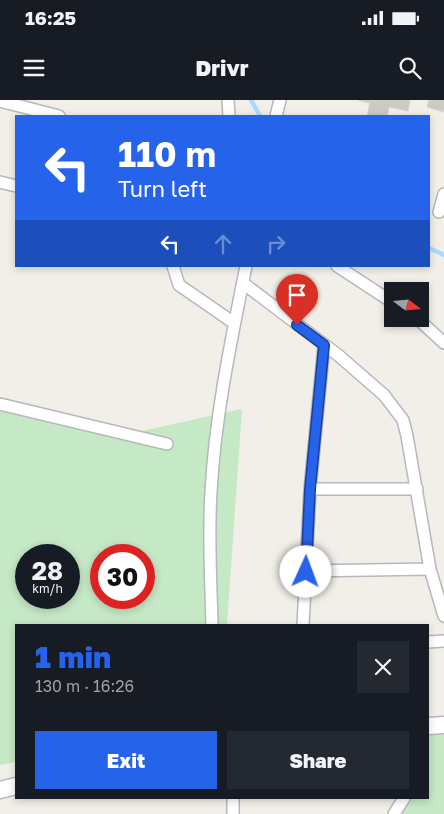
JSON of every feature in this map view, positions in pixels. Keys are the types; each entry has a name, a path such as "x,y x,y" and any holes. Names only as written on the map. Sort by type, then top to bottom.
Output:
{"main road":[{"path":"429,726 444,725"},
{"path":"0,790 15,786"}],"street":[{"path":"0,100 55,115"},
{"path":"228,100 229,115"},
{"path":"276,115 280,102"},
{"path":"0,182 15,186"},
{"path":"440,212 444,194"},
{"path":"173,267 179,285 234,323"},
{"path":"212,624 211,490 223,392 234,323 246,267"},
{"path":"339,267 384,297"},
{"path":"243,283 324,345 384,395 396,408 403,420 407,436 430,569 444,616"},
{"path":"427,328 444,344"},
{"path":"303,624 310,489 324,345"},
{"path":"0,404 168,444"},
{"path":"310,489 417,489"},
{"path":"306,572 430,569"},
{"path":"429,642 444,641"},
{"path":"233,799 233,814"},
{"path":"394,814 403,799"}],"green space":[{"path":"0,402 123,435 242,409 227,624 15,624 15,762 0,765"},
{"path":"444,732 444,814 400,814 409,799 429,799 429,734"}],"building":[{"path":"358,100 410,100 408,111 389,107 387,115 367,115 370,103"},
{"path":"429,100 444,100 444,112 427,107"}],"waterway":[{"path":"251,100 259,115"},
{"path":"430,248 444,255"}],"route":[{"path":"297,325 324,345 310,489 306,572"}]}
